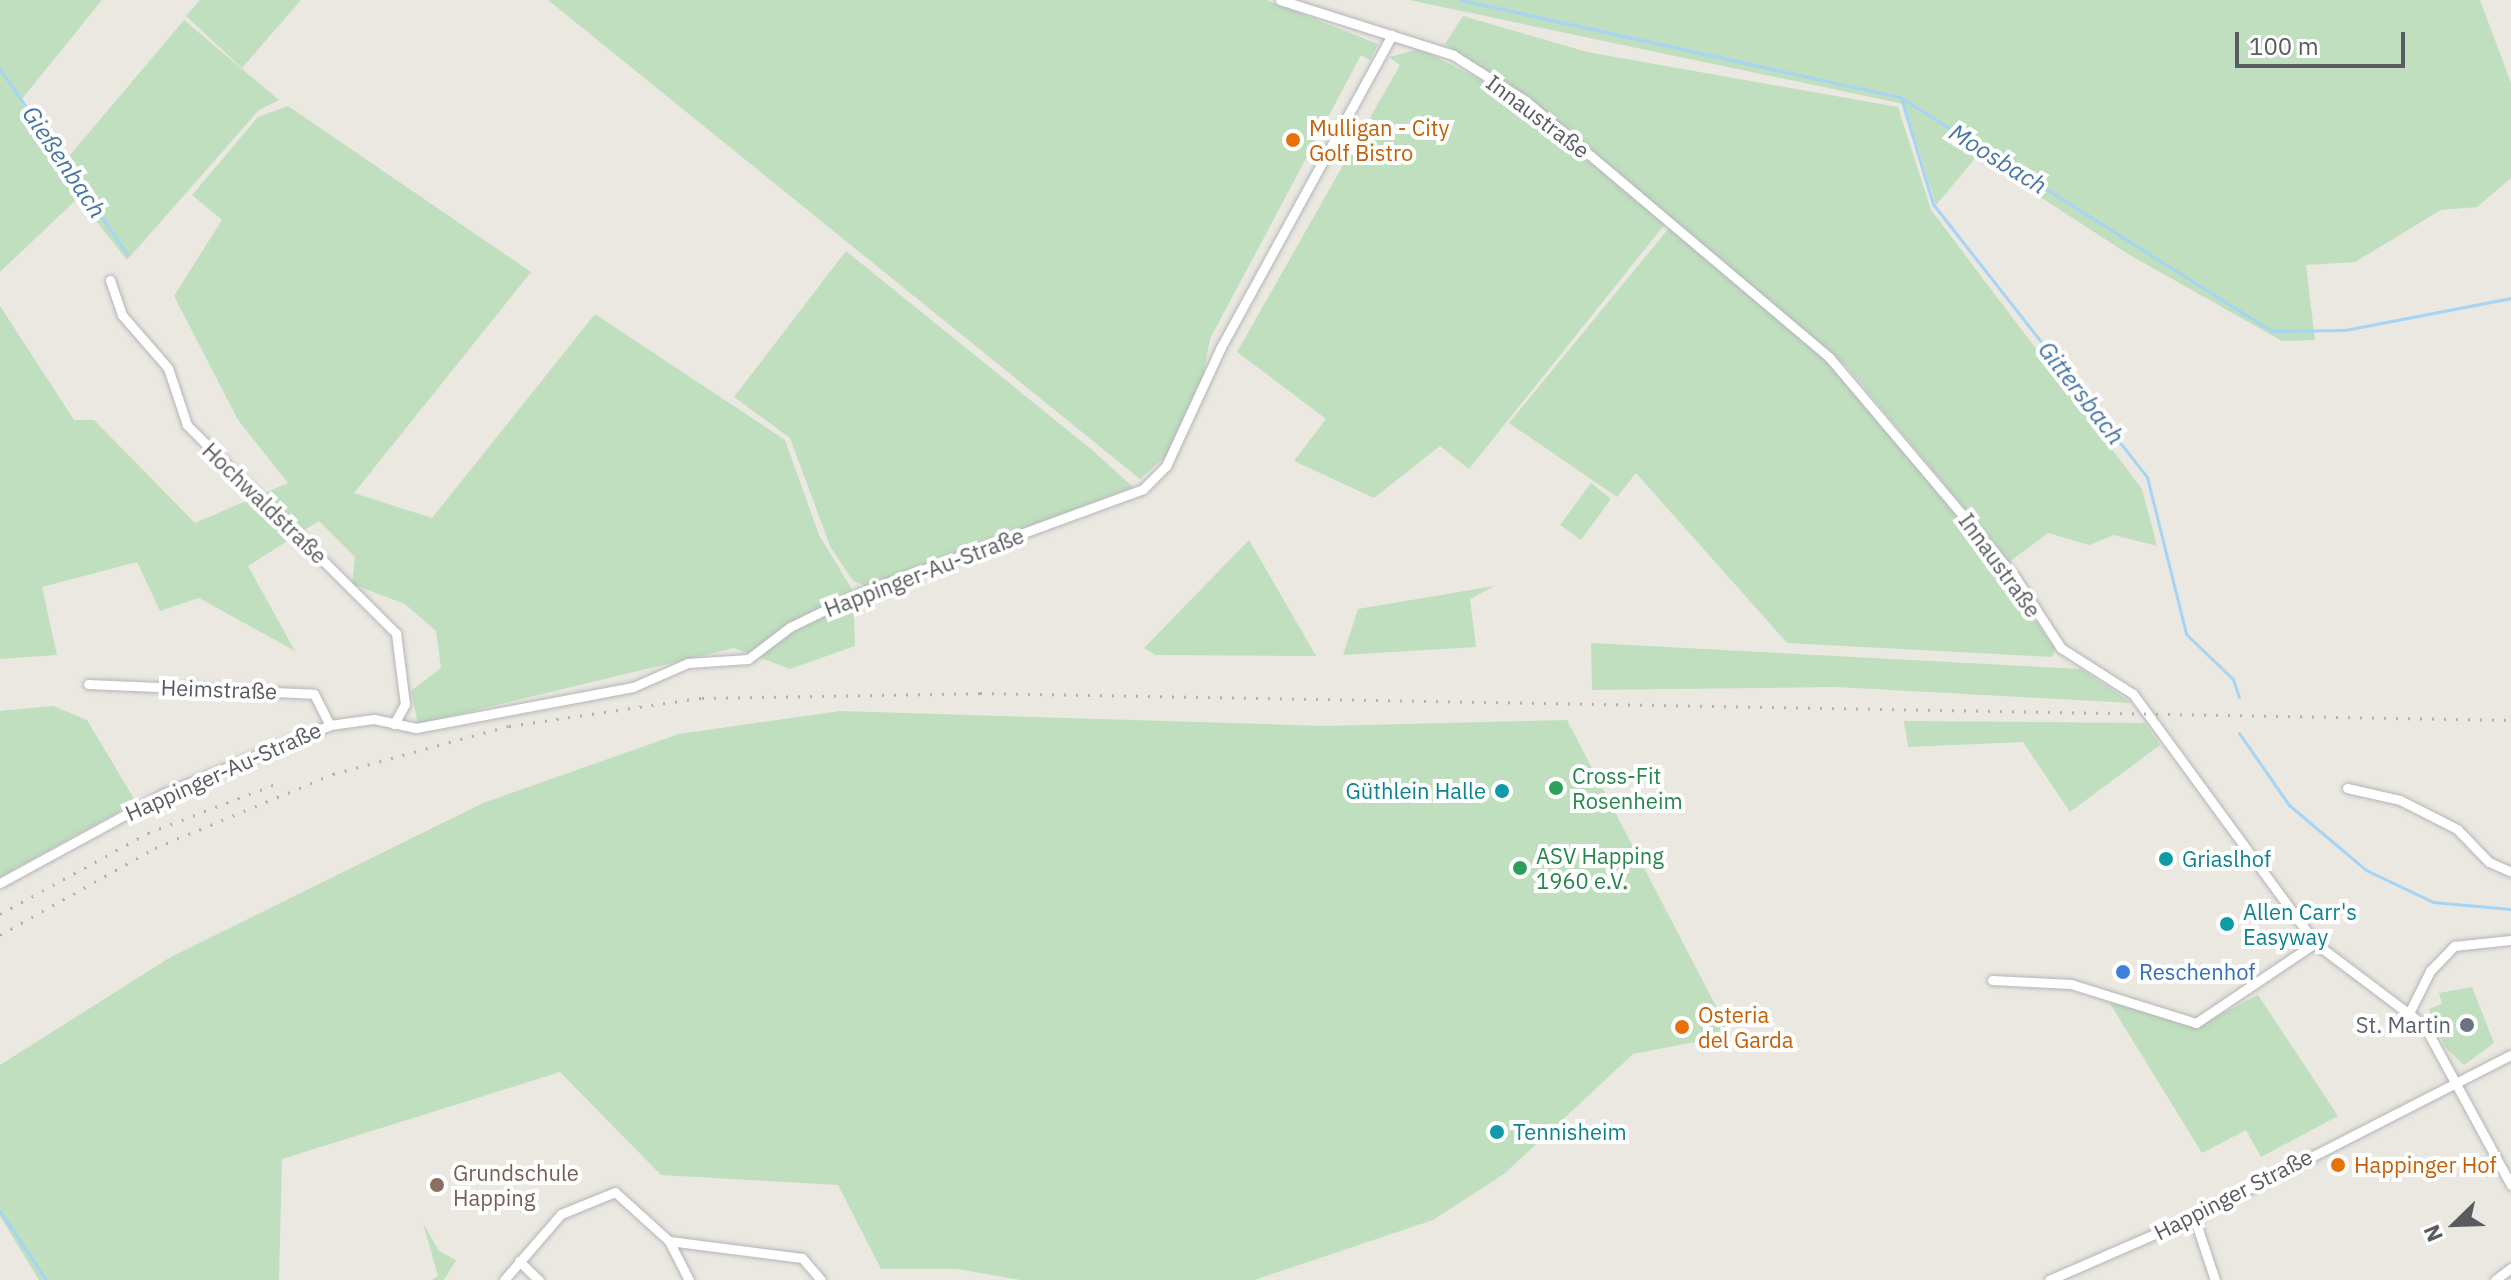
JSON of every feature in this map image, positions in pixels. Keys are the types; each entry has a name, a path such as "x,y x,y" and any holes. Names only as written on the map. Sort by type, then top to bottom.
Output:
{"street":[{"name":"Innaustraße","path":"1280,0 1453,55 1526,101 1829,357 2015,577 2061,648 2133,694 2315,943 2409,1013 2457,1080 2511,1185"},
{"name":"Happinger-Au-Straße","path":"0,883 163,794 330,725 394,724 416,728 633,687 688,663 748,659 790,627 862,592 1143,489 1166,466 1220,349 1392,35"},
{"name":"Hochwaldstraße","path":"110,280 122,315 168,368 187,425 396,633 405,704 394,724"},
{"name":"Heimstraße","path":"88,684 314,694 330,725"},
{"path":"2347,788 2400,800 2457,829 2489,862 2511,872"},
{"path":"2409,1013 2430,971 2454,946 2511,940"},
{"path":"1992,980 2071,984 2196,1023 2315,943"},
{"name":"Happinger Straße","path":"2049,1280 2194,1217 2511,1055"},
{"path":"504,1280 561,1214 596,1194 631,1200 669,1241 689,1280"},
{"path":"2194,1217 2215,1280"},
{"path":"669,1241 802,1258 821,1280"},
{"path":"519,1261 539,1280"},
{"path":"2495,1280 2511,1268"}],"green space":[{"path":"0,0 102,0 21,100 66,160 184,20 279,100 259,110 127,260 78,198 0,272"},
{"path":"200,0 301,0 242,68 186,16"},
{"path":"548,0 1266,0 1378,44 1370,60 1361,55 1210,339 1203,376 1166,456 1140,479"},
{"path":"1409,0 2480,0 2511,83 2511,178 2477,207 2441,210 2355,262 2306,265 2315,340 2282,341 2128,254 1977,156 1936,205 1904,104"},
{"path":"1463,16 1587,52 1898,107 1931,210 2142,489 2157,546 2114,535 2089,545 2048,533 2009,562 1847,367 1546,112 1445,44"},
{"path":"1420,49 1503,91 1665,224 1469,469 1440,446 1374,498 1294,461 1326,419 1237,352 1400,65 1389,57"},
{"path":"288,106 531,272 354,493 432,518 595,314 785,440 819,535 853,591 855,646 790,669 734,648 418,724 411,691 441,668 436,631 405,604 352,584 355,557 319,521 248,566 295,651 199,598 160,611 137,562 42,587 57,655 0,659 0,306 74,420 94,420 195,523 288,483 238,420 174,296 222,220 192,195 258,117"},
{"path":"1669,228 1831,365 1988,549 2055,649 2052,657 1787,643 1636,473 1617,497 1509,423"},
{"path":"846,251 1091,449 1133,487 869,587 853,581 830,546 790,438 734,397"},
{"path":"1591,483 1611,499 1581,540 1560,525"},
{"path":"1249,540 1316,656 1156,655 1144,648"},
{"path":"1494,586 1470,599 1476,647 1343,655 1358,609"},
{"path":"1591,643 2081,669 2132,703 1837,687 1592,690"},
{"path":"53,706 87,720 136,802 0,877 0,711"},
{"path":"840,711 1325,726 1567,720 1731,1035 1633,1054 1504,1174 1433,1220 1254,1280 1021,1280 957,1269 881,1269 838,1185 661,1175 560,1072 282,1159 279,1280 39,1280 0,1216 0,1065 169,958 483,803 679,734"},
{"path":"1904,721 2145,723 2160,745 2070,812 2023,742 1908,747"},
{"path":"2472,987 2494,1043 2464,1065 2445,1047 2429,1009 2442,1004 2439,993"},
{"path":"2258,995 2338,1116 2261,1157 2246,1130 2202,1153 2109,1002 2198,1026"},
{"path":"423,1223 439,1251 456,1260 444,1280 432,1280 438,1276"}],"waterway":[{"name":"Moosbach","path":"1461,0 1900,97 2272,331 2345,330 2511,298"},
{"name":"Gießenbach","path":"0,69 127,254"},
{"name":"Gittersbach","path":"1901,98 1933,204 2147,477 2186,634 2233,679 2239,697"},
{"name":"Gittersbach","path":"2239,733 2289,805 2366,870 2433,902 2511,909"},
{"path":"0,1211 46,1280"}],"railway":[{"path":"0,935 155,848 333,774 509,726 702,698 980,693 2511,720"},
{"path":"0,914 148,833 278,783"}],"place":[{"name":"Mulligan - City Golf Bistro","path":"1293,140"},
{"name":"Cross-Fit Rosenheim","path":"1556,788"},
{"name":"Güthlein Halle","path":"1502,791"},
{"name":"Griaslhof","path":"2166,859"},
{"name":"ASV Happing 1960 e.V.","path":"1520,868"},
{"name":"Allen Carr's Easyway","path":"2227,924"},
{"name":"Reschenhof","path":"2123,972"},
{"name":"St. Martin","path":"2467,1025"},
{"name":"Osteria del Garda","path":"1682,1027"},
{"name":"Tennisheim","path":"1497,1132"},
{"name":"Happinger Hof","path":"2338,1165"},
{"name":"Grundschule Happing","path":"437,1185"}]}
